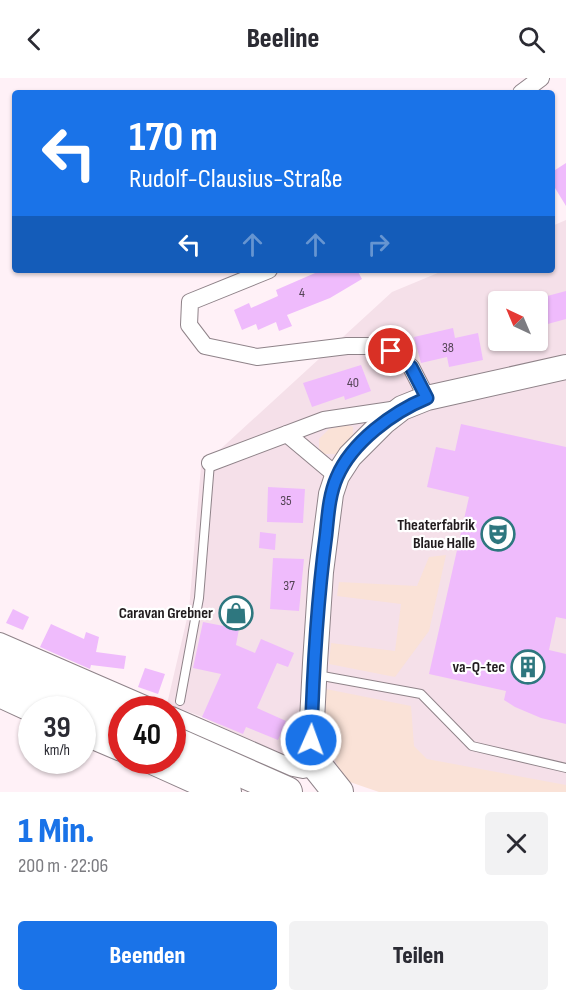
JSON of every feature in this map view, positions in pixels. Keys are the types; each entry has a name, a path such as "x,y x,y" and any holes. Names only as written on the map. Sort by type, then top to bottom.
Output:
{"highway":[{"path":"0,663 108,712"},
{"path":"0,692 18,700"},
{"path":"186,747 287,792"},
{"path":"318,767 338,792"},
{"path":"186,774 226,792"}],"street":[{"path":"525,90 541,78"},
{"path":"262,273 190,302 189,326 205,346 257,357 347,346 369,346 391,351 411,367 427,398"},
{"path":"210,463 324,420 402,408 427,398 566,367"},
{"path":"186,713 293,768 303,770 318,767 311,740 314,675 321,572 332,494 337,476 350,456 384,422 402,408"},
{"path":"287,434 337,476"},
{"path":"0,641 127,696"}],"lane":[{"path":"179,696 199,598 210,463"},
{"path":"314,675 421,694 472,746 566,768"}],"shaded area":[{"path":"566,220 566,792 401,792 299,754 296,763 186,711 186,696 169,696 189,610 201,467 392,292 438,273 555,273 555,225"},
{"path":"347,425 353,427 353,434 336,454 323,454 319,448 319,439 329,429"},
{"path":"446,555 429,631 395,677 329,664 331,643 395,651 401,604 337,596 339,582 417,586 429,557"},
{"path":"326,689 411,706 414,746 427,759 566,785 566,792 379,792 344,780 325,739"}],"building":[{"path":"566,163 566,206 555,188 555,170"},
{"path":"315,273 359,273 362,279 330,298 287,315 292,326 279,331 276,322 258,330 256,324 242,330 234,310 249,303 251,308 278,296 276,290"},
{"path":"566,291 566,319 548,324 548,296"},
{"path":"453,328 455,338 478,333 483,360 449,367 447,357 421,363 414,337"},
{"path":"361,365 371,391 345,400 344,396 312,407 303,383"},
{"path":"461,424 566,447 566,619 556,617 549,650 566,654 566,724 541,718 515,707 504,700 506,691 429,674 469,497 427,487 436,447 455,451"},
{"path":"268,487 305,489 303,523 267,522"},
{"path":"260,532 276,534 275,550 259,548"},
{"path":"273,558 304,559 299,611 270,609"},
{"path":"13,609 29,617 23,630 6,623"},
{"path":"203,622 239,629 236,645 255,653 261,639 294,653 288,667 277,663 257,708 286,721 278,740 246,727 243,734 202,717 221,674 193,668"},
{"path":"51,624 84,639 86,632 99,637 96,652 126,656 124,669 91,665 90,669 40,647"},
{"path":"145,668 165,674 158,694 138,687"}],"place":[{"name":"Theaterfabrik Blaue Halle","path":"498,534"},
{"name":"Caravan Grebner","path":"236,613"},
{"name":"va-Q-tec","path":"528,667"}],"route":[{"path":"311,740 321,572 332,494 337,476 350,456 384,422 402,408 427,398 411,367 391,351"}]}
